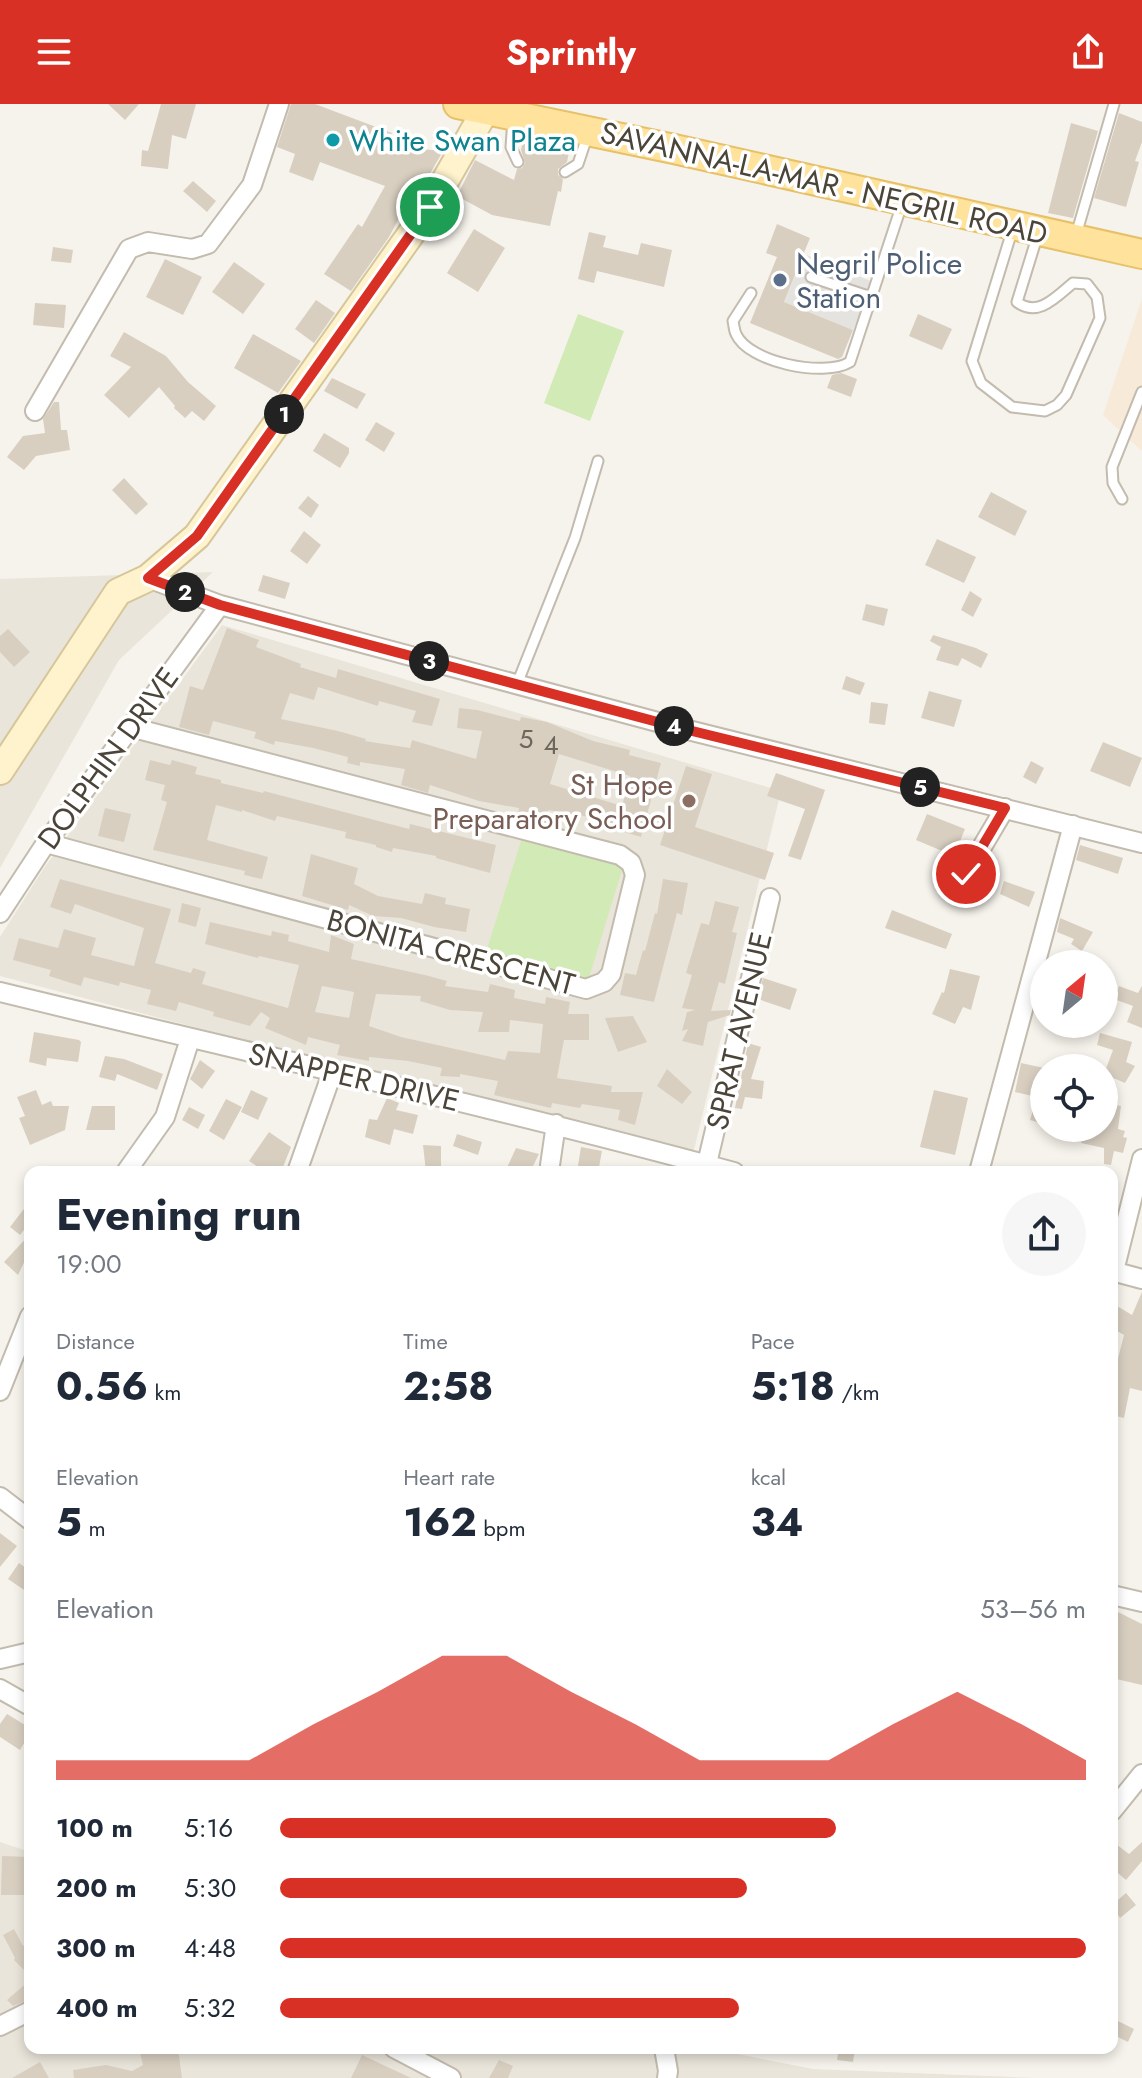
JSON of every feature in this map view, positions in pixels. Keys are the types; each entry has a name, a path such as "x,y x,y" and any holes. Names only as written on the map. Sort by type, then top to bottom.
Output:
{"main road":[{"name":"SAVANNA-LA-MAR - NEGRIL ROAD","path":"471,107 589,130 1142,254"}],"street":[{"path":"35,411 129,249 148,242 192,249 208,244 228,219 252,185 279,104"},
{"path":"0,771 94,624 118,592 148,578 197,536 430,207 471,107"},
{"path":"148,578 220,605 680,728 1142,843"},
{"name":"DOLPHIN DRIVE","path":"0,913 46,843 220,605"},
{"name":"BONITA CRESCENT","path":"46,843 586,989 604,982 611,974 635,875 631,863 620,855 130,727"},
{"path":"966,874 1005,808"},
{"path":"981,1166 1073,825"},
{"name":"SPRAT AVENUE","path":"706,1166 770,898"},
{"name":"SNAPPER DRIVE","path":"0,992 556,1124 699,1166"},
{"path":"130,1166 165,1117 190,1039"},
{"path":"299,1166 332,1073"},
{"path":"550,1166 556,1124"},
{"path":"1118,1252 1142,1159"},
{"path":"1118,1272 1142,1279"},
{"path":"0,1391 24,1331"},
{"path":"0,1497 24,1515"},
{"path":"1118,1596 1142,1602"},
{"path":"0,1659 24,1653"},
{"path":"0,1689 24,1703"},
{"path":"1118,1804 1142,1774"},
{"path":"0,2026 24,2014"},
{"path":"405,2054 451,2078"},
{"path":"665,2054 667,2078"}],"lane":[{"path":"1074,239 1114,104"},
{"path":"513,116 511,147 518,162"},
{"path":"565,172 578,164 589,130"},
{"path":"751,293 733,321 736,335 747,347 804,369 841,367 850,362 903,200"},
{"path":"1026,228 1017,302 1026,309 1038,309 1073,283 1087,284 1097,297 1100,318 1066,395 1057,405 1045,411 1012,407 993,395 981,383 972,361 1026,228"},
{"path":"811,277 871,297"},
{"path":"1122,499 1113,483 1112,467 1142,392"},
{"path":"517,684 575,538 598,461"}],"shaded area":[{"path":"804,254 873,282 853,330 784,302"},
{"path":"1142,299 1142,451 1103,415"},
{"path":"213,572 119,660 0,868 0,579"},
{"path":"222,625 781,791 692,1158 0,976 0,937 44,868"},
{"path":"0,1842 24,1850 24,2054 737,2054 813,2069 1035,2078 0,2078"}],"green space":[{"path":"578,314 624,331 590,421 544,403"},
{"path":"522,838 623,867 588,981 485,955"}],"building":[{"path":"108,104 139,104 125,120"},
{"path":"161,104 196,104 186,139 172,135 168,169 141,166 142,150 148,151"},
{"path":"291,104 315,104 392,133 387,146 443,151 416,198 411,196 389,237 351,291 324,274 358,224 362,227 385,186 320,162 313,181 289,172 295,154 277,147"},
{"path":"1119,113 1142,122 1142,142 1135,161 1139,162 1126,207 1094,198"},
{"path":"1071,123 1098,131 1073,218 1048,213"},
{"path":"523,141 569,152 567,162 558,169 558,175 563,179 550,226 492,215 457,196 475,160 514,180 517,169 525,163 521,150"},
{"path":"193,181 216,201 207,212 183,191"},
{"name":"Negril Police Station","path":"777,224 810,238 784,302 853,330 842,357 838,359 750,323 777,257 766,253"},
{"path":"474,229 505,248 478,292 447,273"},
{"path":"589,232 606,236 603,247 638,255 641,243 672,250 664,287 597,271 594,283 578,279"},
{"path":"53,247 73,250 71,263 51,261"},
{"path":"165,259 202,277 183,315 146,297"},
{"path":"234,262 265,284 243,314 212,292"},
{"path":"316,300 335,313 314,343 295,329"},
{"path":"35,303 66,305 64,328 33,325"},
{"path":"918,314 952,329 942,350 909,336"},
{"path":"124,332 166,356 188,382 216,406 204,421 192,411 185,418 159,387 129,418 104,395 131,367 110,356"},
{"path":"253,334 301,361 278,393 234,368"},
{"path":"841,373 857,379 851,397 827,388 832,375"},
{"path":"332,378 366,394 357,409 324,391"},
{"path":"54,402 59,402 61,430 67,430 70,450 36,456 24,470 7,457 23,436 45,433 43,419"},
{"path":"376,422 395,433 384,452 365,440"},
{"path":"324,433 349,448 340,468 313,451"},
{"path":"124,478 148,504 136,515 112,490"},
{"path":"991,492 1027,511 1015,536 978,517"},
{"path":"308,496 319,505 311,518 298,508"},
{"path":"304,531 321,545 307,564 290,551"},
{"path":"937,539 976,557 964,583 925,565"},
{"path":"263,575 290,583 285,599 258,591"},
{"path":"970,591 982,599 973,617 961,610"},
{"path":"866,604 888,609 884,626 862,620"},
{"path":"227,628 259,640 256,647 301,664 300,667 336,678 338,669 440,699 432,726 412,722 416,711 379,701 378,706 318,687 314,700 290,693 281,719 338,731 365,741 410,748 412,740 476,759 482,731 457,728 459,708 477,710 520,721 521,717 547,722 593,741 630,750 629,755 661,763 641,837 621,831 622,827 548,810 546,823 518,816 519,808 479,801 430,785 428,793 401,785 405,769 360,762 360,766 347,763 348,757 313,748 275,741 274,745 254,738 256,732 213,721 209,735 179,727 190,686 203,690","holes":["559,754 630,776 622,806 550,784"]},
{"path":"8,629 30,652 14,667 0,652 0,636"},
{"path":"933,635 988,654 981,668 962,658 958,666 936,660 941,647 930,641"},
{"path":"846,676 865,683 860,695 842,689"},
{"path":"929,691 962,700 954,727 921,718"},
{"path":"871,702 888,704 885,725 869,723"},
{"path":"1103,742 1142,758 1130,787 1090,771"},
{"path":"150,760 170,765 172,760 197,767 195,774 221,780 221,783 264,791 409,829 410,824 496,845 490,873 436,856 393,848 392,852 345,838 346,832 277,816 275,821 216,805 207,840 268,857 262,879 244,875 245,871 153,850 167,802 161,800 165,785 145,780"},
{"path":"1031,761 1044,768 1036,784 1023,777"},
{"name":"St Hope Preparatory School","path":"686,766 712,774 695,827 774,853 765,880 660,845"},
{"path":"776,773 825,790 801,860 788,856 805,809 767,796"},
{"path":"105,808 131,814 124,842 98,836"},
{"path":"927,814 965,829 954,856 916,840"},
{"path":"1080,845 1123,858 1118,874 1076,860"},
{"path":"311,854 358,868 354,884 378,896 422,904 425,893 446,898 445,904 470,909 466,932 401,918 373,916 349,905 348,910 302,896"},
{"path":"60,879 171,909 155,963 191,973 193,968 206,972 202,984 288,1008 299,965 205,944 210,922 271,936 272,931 289,935 288,941 329,952 331,935 354,944 351,959 447,981 445,986 488,992 490,984 515,990 514,998 545,1004 546,997 570,1002 568,1014 589,1014 589,1040 564,1040 557,1078 612,1086 611,1092 643,1092 635,1125 618,1120 620,1110 552,1103 551,1108 494,1095 498,1081 460,1074 460,1077 440,1076 442,1068 408,1061 369,1057 369,1061 337,1055 340,1045 308,1037 306,1045 265,1028 270,1018 261,1012 250,1026 179,1002 176,1011 147,1004 151,990 120,982 119,986 84,977 81,986 49,976 51,970 13,960 19,938 58,948 64,929 96,938 91,955 134,966 144,928 75,904 71,914 50,907","holes":["322,986 354,992 349,1018 315,1012","376,994 421,996 420,1001 450,1010 483,1012 478,1032 509,1032 510,1020 543,1024 540,1053 508,1051 505,1060 401,1037 369,1026"]},
{"path":"663,879 688,883 682,915 677,913 654,1002 620,995 625,973 636,975 645,951 657,914"},
{"path":"1004,881 1035,892 1029,907 1000,894"},
{"path":"715,901 739,907 732,932 737,933 725,984 719,982 711,1011 731,1010 730,1015 708,1022 703,1046 682,1041 688,1029 682,1031 687,1012 695,1010 682,1008 692,975 686,973 701,923 709,925"},
{"path":"182,903 201,908 196,927 178,922"},
{"path":"892,910 952,934 946,949 885,928"},
{"path":"1060,918 1093,932 1080,950 1071,944 1074,939 1057,932"},
{"path":"950,969 980,976 971,1010 963,1007 955,1024 932,1014 944,993"},
{"path":"763,978 797,989 790,1010 758,999"},
{"path":"1119,986 1138,993 1142,986 1142,1028 1127,1022 1133,1006 1118,1000"},
{"path":"633,1016 647,1042 618,1052 605,1018"},
{"path":"34,1032 79,1040 78,1062 47,1058 46,1066 29,1062"},
{"path":"1099,1038 1132,1042 1126,1062 1135,1066 1125,1083 1118,1080 1118,1054 1112,1054 1113,1050 1097,1045"},
{"path":"748,1043 761,1047 751,1079 764,1081 762,1099 745,1097 742,1109 735,1108"},
{"path":"105,1056 124,1059 163,1074 157,1090 117,1074 115,1081 99,1077"},
{"path":"200,1060 215,1071 202,1089 190,1079"},
{"path":"1021,1063 1030,1065 1030,1095 1015,1092"},
{"path":"667,1069 692,1092 682,1104 657,1086"},
{"path":"36,1090 42,1105 51,1101 53,1106 69,1106 65,1130 30,1145 19,1118 25,1116 17,1097"},
{"path":"251,1090 268,1098 258,1120 241,1112"},
{"path":"934,1090 968,1098 955,1155 920,1147"},
{"path":"387,1098 399,1103 396,1110 418,1115 413,1134 394,1129 390,1145 365,1137 369,1119 377,1120"},
{"path":"226,1099 242,1107 224,1140 209,1131"},
{"path":"92,1106 115,1106 115,1130 86,1130"},
{"path":"189,1107 205,1115 198,1129 182,1120"},
{"path":"1118,1129 1125,1131 1123,1137 1127,1138 1123,1153 1114,1151 1111,1165 1104,1164 1104,1148 1081,1143 1118,1142"},
{"path":"269,1132 291,1147 283,1166 257,1166 249,1161"},
{"path":"457,1134 482,1142 478,1155 453,1146"},
{"path":"423,1145 441,1146 441,1166 425,1166"},
{"path":"581,1147 602,1151 599,1166 578,1166"},
{"path":"516,1148 539,1154 533,1166 508,1166"},
{"path":"24,1209 24,1230 20,1235 10,1227"},
{"path":"24,1240 24,1262 18,1275 4,1262"},
{"path":"1142,1292 1142,1391 1130,1388 1124,1418 1118,1416 1118,1358 1124,1335 1118,1332 1118,1307 1132,1315"},
{"path":"0,1533 17,1546 0,1567"},
{"path":"19,1563 24,1567 24,1590 8,1579"},
{"path":"1118,1612 1142,1624 1142,1685 1118,1679"},
{"path":"7,1714 24,1724 24,1743 20,1750 0,1737 0,1724"},
{"path":"1142,1842 1142,1861 1126,1880 1118,1873 1118,1846 1129,1854"},
{"path":"2,1856 24,1857 24,1895 1,1895"},
{"path":"1126,1893 1136,1905 1120,1918 1118,1900"},
{"path":"14,1929 24,1945 24,1970 14,1960 3,1935"},
{"path":"24,1985 24,2001 13,2006 7,2000"},
{"path":"1118,2021 1134,2029 1128,2042 1118,2037"},
{"path":"140,2054 179,2054 182,2078 74,2078 73,2070 106,2065 132,2071 143,2065"},
{"path":"838,2054 854,2054 853,2062 837,2060"},
{"path":"362,2055 411,2078 351,2078"},
{"path":"499,2060 513,2066 508,2078 489,2078"},
{"path":"40,2062 49,2078 12,2078"}],"place":[{"name":"White Swan Plaza","path":"333,140"},
{"name":"Negril Police Station","path":"780,280"},
{"name":"St Hope Preparatory School","path":"689,801"}],"route":[{"path":"430,207 197,536 148,578 220,605 680,728 1005,808 966,874"}]}
